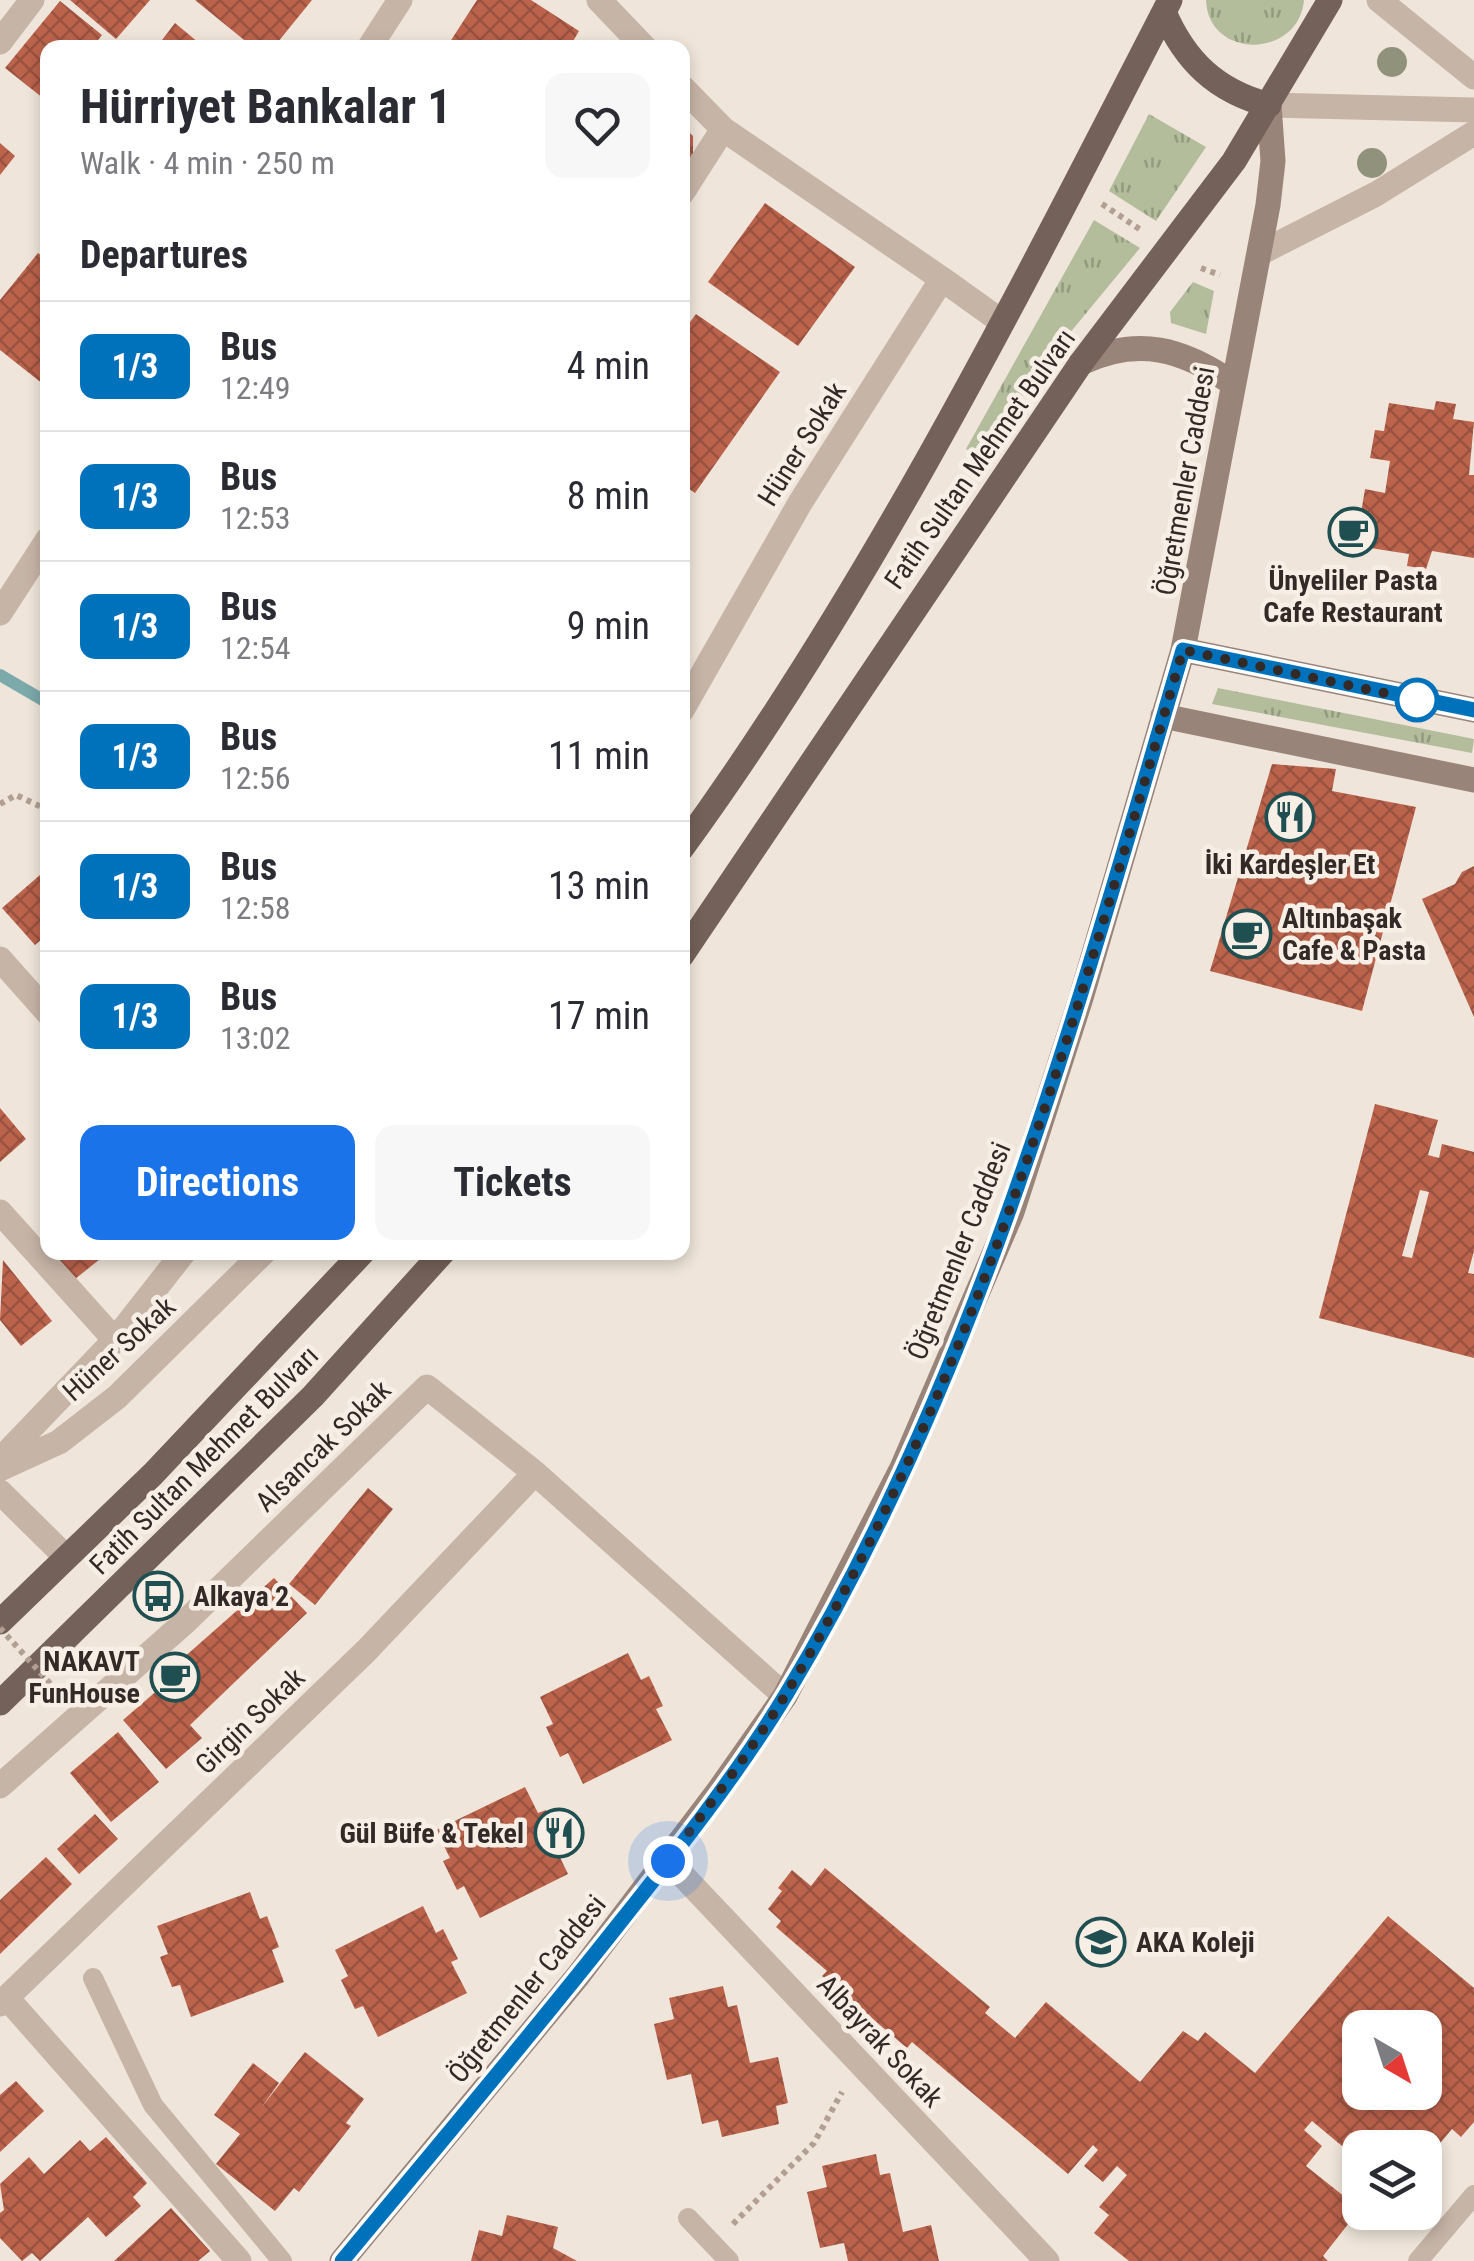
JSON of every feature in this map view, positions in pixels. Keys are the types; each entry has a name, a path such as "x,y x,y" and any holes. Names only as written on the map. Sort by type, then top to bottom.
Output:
{"main road":[{"name":"Fatih Sultan Mehmet Bulvarı","path":"690,943 1082,363 1234,161 1330,0"},
{"name":"Fatih Sultan Mehmet Bulvarı","path":"690,837 731,782 893,517 1002,322 1167,6"},
{"path":"1167,6 1176,38 1207,76 1232,93 1269,104"},
{"name":"Öğretmenler Caddesi","path":"342,2261 668,1861 785,1696 830,1617 902,1468 1012,1212 1081,998 1183,650 1260,253 1273,160 1269,104"},
{"path":"1082,363 1111,349 1148,349 1194,357 1232,383"},
{"path":"1183,650 1474,710"},
{"path":"1163,716 1474,780"},
{"name":"Fatih Sultan Mehmet Bulvarı","path":"0,1625 153,1474 355,1260"},
{"name":"Fatih Sultan Mehmet Bulvarı","path":"0,1702 313,1396 436,1260"}],"street":[{"path":"0,42 32,0"},
{"path":"373,40 400,0"},
{"path":"599,0 637,40"},
{"path":"1379,0 1474,77"},
{"path":"690,95 722,129 1002,322"},
{"path":"1269,104 1474,110"},
{"path":"690,179 722,129"},
{"path":"1260,253 1376,194 1474,134"},
{"name":"Hüner Sokak","path":"690,696 800,503 942,278"},
{"path":"0,613 40,550"},
{"path":"0,958 40,1004"},
{"path":"0,1212 40,1257"},
{"path":"43,1260 115,1340"},
{"path":"0,1460 115,1340 178,1260"},
{"name":"Hüner Sokak","path":"0,1470 59,1442 117,1398 256,1260"},
{"name":"Alsancak Sokak","path":"0,1786 184,1622 427,1387 535,1473 785,1696"},
{"name":"Girgin Sokak","path":"4,2001 366,1650 535,1473"},
{"path":"0,1492 66,1556"},
{"name":"Albayrak Sokak","path":"668,1861 1047,2261"},
{"path":"4,2001 239,2261"}],"lane":[{"path":"93,1978 153,2105 282,2261"},
{"path":"1418,2261 1474,2195"},
{"path":"688,2218 729,2261"}],"path":[{"path":"1102,204 1150,236"},
{"path":"1201,268 1220,275"},
{"path":"0,804 16,794 40,806"},
{"path":"0,1625 64,1699"},
{"path":"712,2244 814,2143 845,2086"}],"green space":[{"path":"1206,0 1304,0 1298,19 1287,33 1254,45 1221,34 1211,20"},
{"path":"1149,114 1206,147 1156,221 1109,191"},
{"path":"1094,220 1140,248 1045,363 980,457 966,449"},
{"path":"1193,282 1214,291 1206,334 1171,323 1170,312"},
{"path":"1218,688 1474,739 1472,753 1212,704"}],"building":[{"path":"70,0 150,0 116,39"},
{"path":"195,0 312,0 280,40 244,40"},
{"path":"477,0 531,0 579,31 574,40 451,40"},
{"path":"60,1 102,35 98,40 40,40 40,96 5,68"},
{"path":"175,23 195,40 162,40"},
{"path":"690,133 693,136 690,168"},
{"path":"0,143 15,156 0,175"},
{"path":"765,203 855,267 798,346 708,282"},
{"path":"40,254 40,382 0,350 0,300"},
{"path":"696,314 780,372 695,493 690,490 690,322"},
{"path":"1436,401 1456,404 1453,419 1474,422 1469,475 1474,475 1474,558 1432,551 1426,569 1407,566 1409,554 1364,547 1368,520 1360,519 1365,489 1385,493 1390,461 1370,458 1375,430 1384,431 1389,403 1434,410"},
{"path":"1272,764 1336,769 1332,791 1416,807 1362,1011 1210,971"},
{"path":"1474,866 1474,1017 1422,899 1455,884 1462,872"},
{"path":"40,875 40,941 35,945 2,908"},
{"path":"1375,1104 1438,1120 1428,1155 1439,1158 1442,1144 1474,1152 1474,1251 1468,1273 1474,1274 1474,1358 1319,1318","holes":["1420,1190 1429,1192 1412,1258 1402,1256"]},
{"path":"0,1108 26,1139 0,1162"},
{"path":"3,1260 52,1321 21,1346 0,1320"},
{"path":"60,1260 99,1260 75,1279"},
{"path":"368,1488 393,1509 315,1605 289,1584"},
{"path":"274,1578 307,1613 190,1725 202,1738 166,1769 123,1720 160,1688 156,1682"},
{"path":"628,1653 641,1680 649,1676 663,1706 656,1709 672,1740 583,1784 568,1753 560,1757 546,1727 553,1724 540,1697"},
{"path":"118,1732 159,1782 111,1822 70,1773"},
{"path":"525,1787 538,1813 546,1810 560,1839 553,1843 568,1874 480,1918 464,1886 457,1890 443,1861 450,1858 436,1830"},
{"path":"95,1814 118,1839 79,1874 57,1849"},
{"path":"46,1857 72,1884 0,1954 0,1900"},
{"path":"825,1868 990,2007 985,2013 1015,2038 1046,2002 1140,2082 1183,2031 1198,2041 1205,2032 1255,2073 1388,1916 1474,1988 1474,2122 1461,2137 1452,2129 1442,2141 1442,2130 1342,2130 1342,2146 1312,2121 1304,2130 1322,2146 1306,2166 1342,2195 1343,2230 1323,2256 1328,2261 1129,2261 1094,2233 1109,2215 1099,2207 1127,2175 1117,2166 1103,2182 1084,2166 1098,2150 1093,2145 1068,2174 912,2042 907,2048 822,1976 827,1971 776,1927 781,1921 768,1909 792,1870 811,1886"},
{"path":"250,1892 260,1919 267,1916 279,1947 272,1950 284,1982 191,2017 180,1985 172,1987 160,1957 168,1954 157,1926"},
{"path":"423,1906 436,1933 443,1929 458,1959 451,1962 467,1993 378,2037 363,2006 355,2009 341,1980 348,1976 335,1950"},
{"path":"723,1986 728,2007 737,2005 750,2063 778,2057 788,2103 776,2106 779,2124 722,2137 718,2120 702,2124 691,2074 667,2080 654,2024 674,2019 669,1998"},
{"path":"305,2052 364,2099 346,2123 351,2126 299,2192 294,2188 275,2211 216,2164 240,2134 214,2115 253,2063 279,2083 261,2108"},
{"path":"16,2081 44,2111 0,2152 0,2095"},
{"path":"106,2137 147,2183 133,2197 141,2206 106,2237 88,2217 40,2261 32,2253 22,2261 0,2238 0,2213 4,2210 0,2184 29,2157 44,2174 80,2140 90,2151"},
{"path":"876,2154 880,2175 890,2173 903,2232 931,2225 939,2261 848,2261 844,2243 820,2248 807,2192 827,2187 822,2166"},
{"path":"171,2208 210,2251 198,2261 114,2261"},
{"path":"507,2215 558,2227 553,2248 577,2261 471,2261 479,2230 502,2236"}],"waterway":[{"path":"0,675 40,698"}],"bus line":[{"name":"1/3","path":"342,2261 668,1861 785,1696 830,1617 902,1468 1012,1212 1081,998 1183,650 1474,710"}],"place":[{"name":"Ünyeliler Pasta Cafe Restaurant","path":"1353,532"},
{"name":"İki Kardeşler Et","path":"1290,817"},
{"name":"Altınbaşak Cafe & Pasta","path":"1247,934"},
{"name":"Alkaya 2","path":"158,1596"},
{"name":"NAKAVT FunHouse","path":"175,1677"},
{"name":"Gül Büfe & Tekel","path":"559,1833"},
{"name":"AKA Koleji","path":"1101,1942"}],"route":[{"path":"668,1861 785,1696 830,1617 902,1468 1012,1212 1081,998 1183,650 1417,700"}]}
